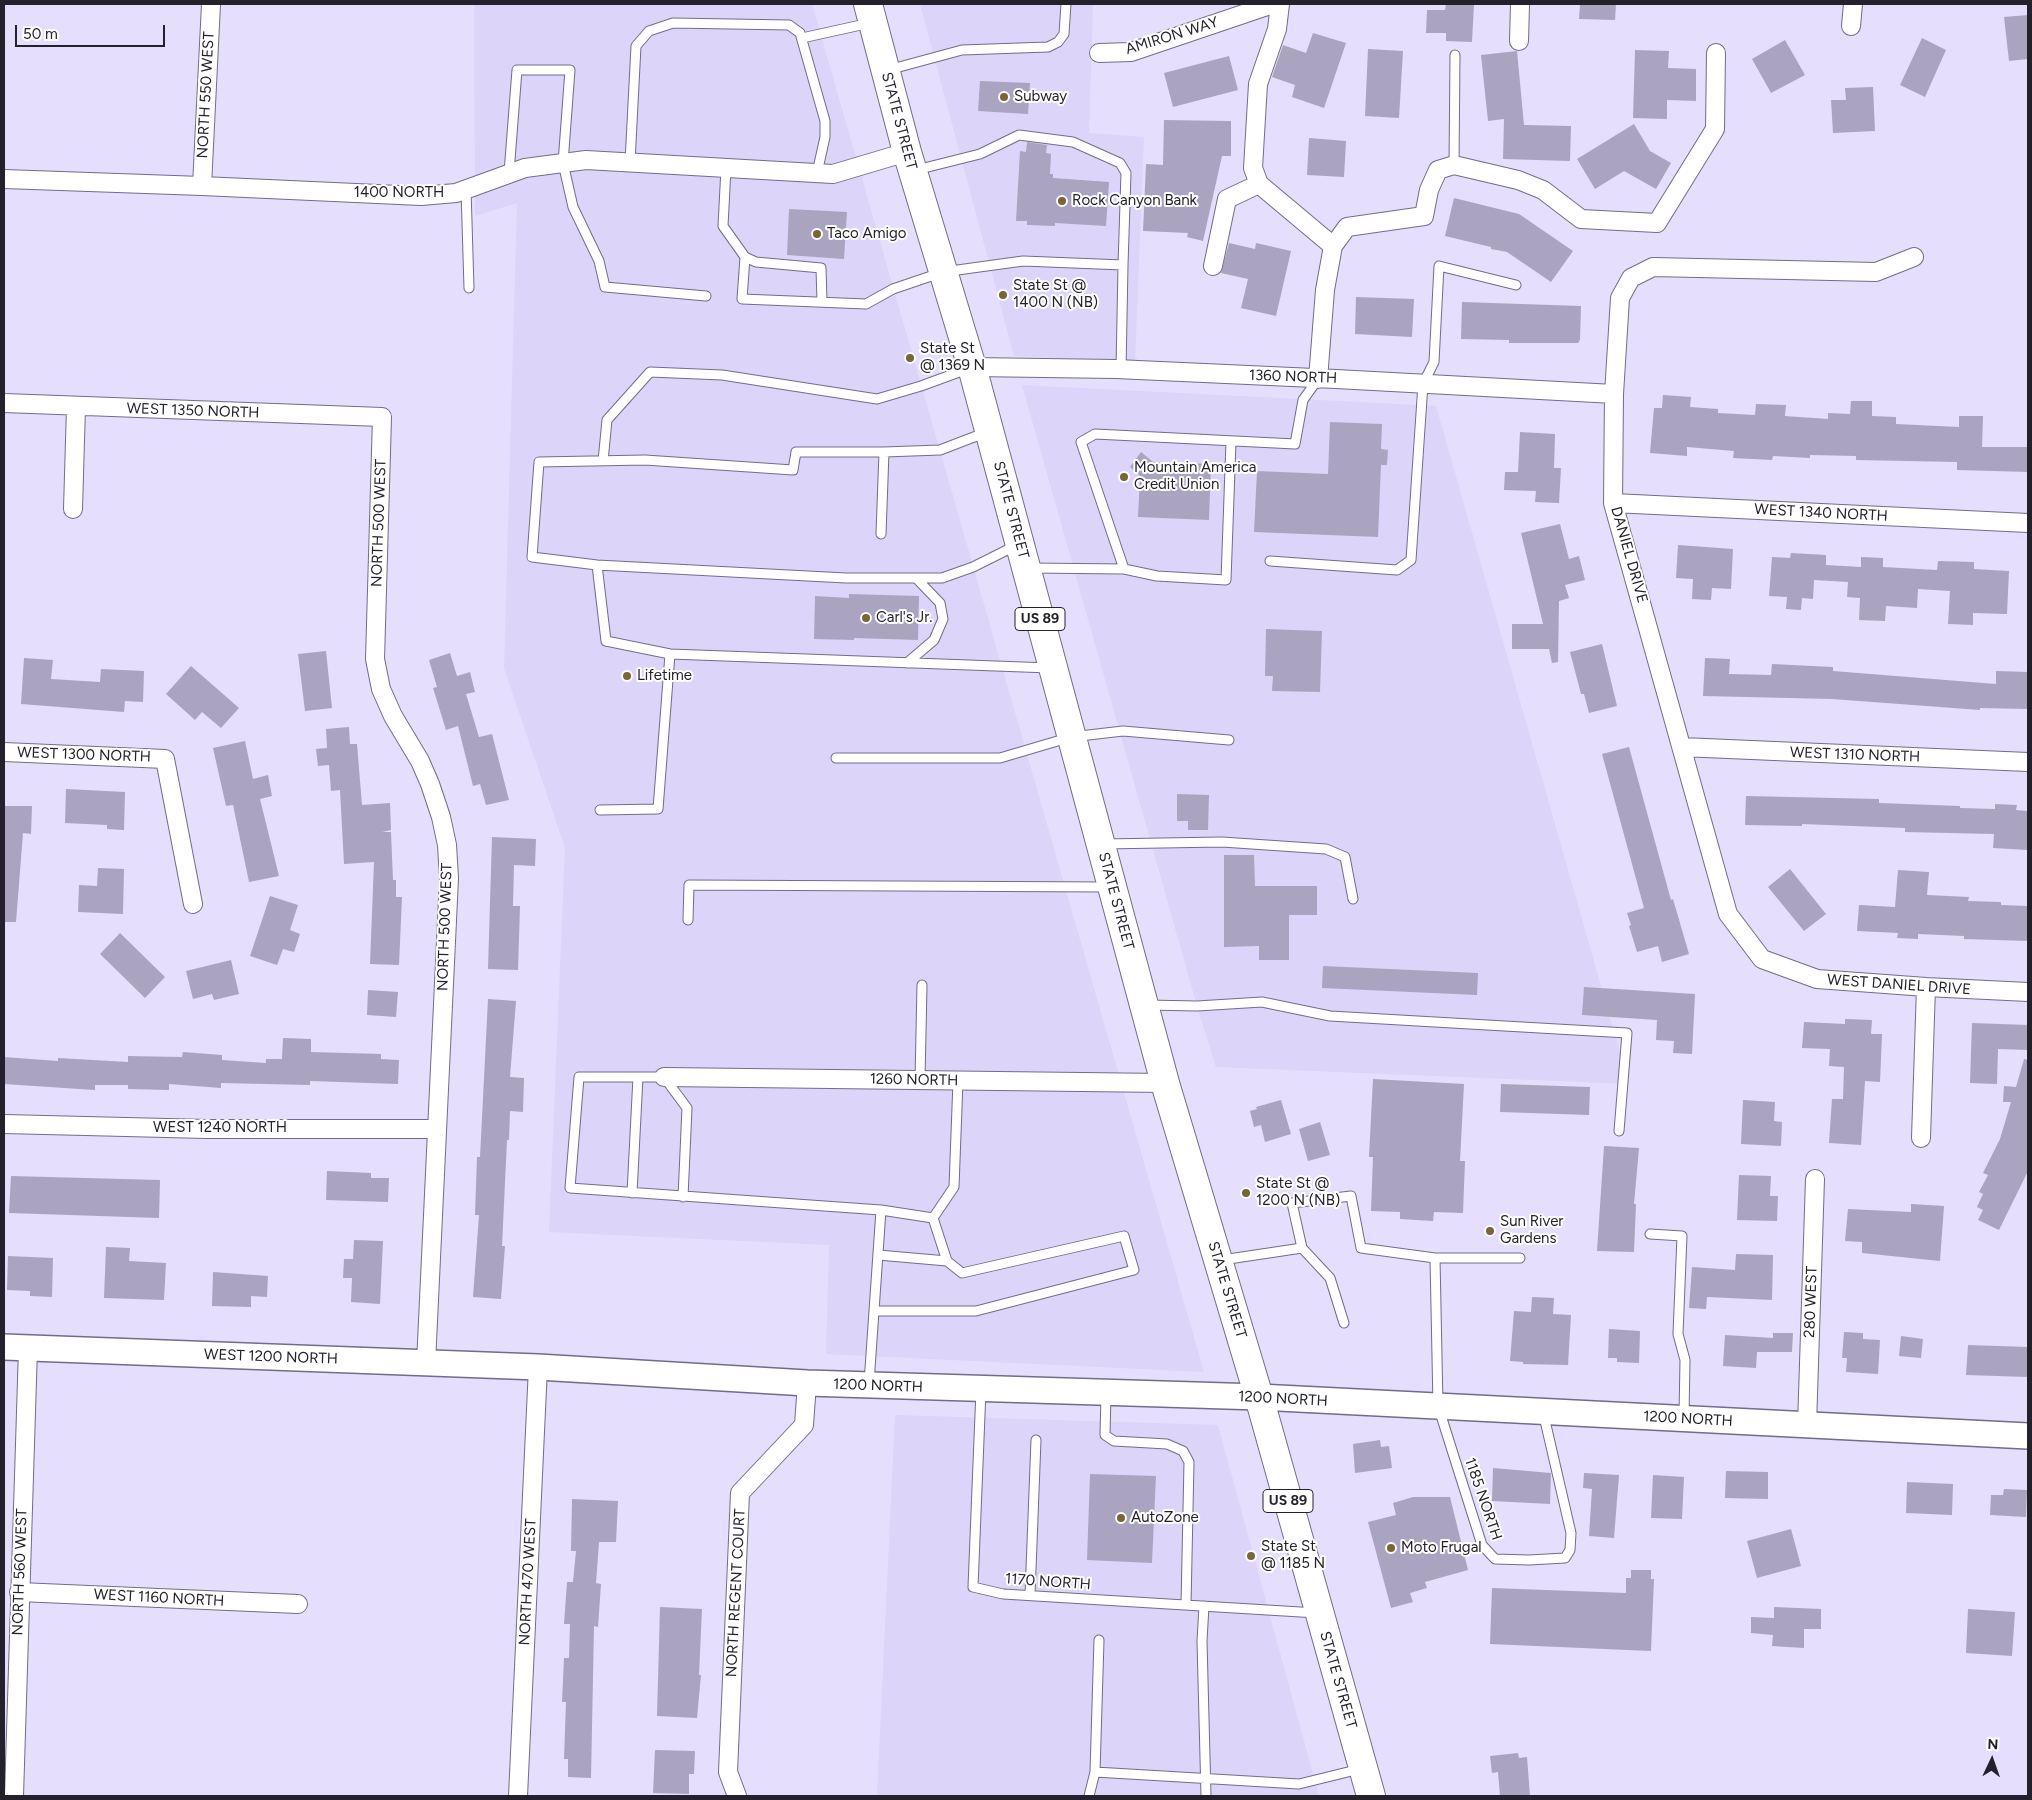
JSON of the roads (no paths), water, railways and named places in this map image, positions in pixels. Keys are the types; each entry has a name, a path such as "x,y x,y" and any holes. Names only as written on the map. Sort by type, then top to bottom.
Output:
{"main road":[{"name":"STATE STREET","path":"870,13 910,161 990,431 1165,1084 1259,1397 1371,1796"}],"street":[{"name":"NORTH 550 WEST","path":"202,186 211,4"},
{"name":"AMIRON WAY","path":"1099,52 1131,52 1273,4"},
{"path":"1280,4 1277,29 1258,84 1254,168 1259,184 1333,246"},
{"path":"1519,41 1520,4"},
{"path":"1851,26 1853,4"},
{"path":"1318,379 1325,290 1333,246 1347,227 1424,216 1429,190 1438,170 1454,165 1518,180 1543,190 1582,219 1657,223 1715,129 1716,53"},
{"name":"1400 NORTH","path":"4,179 421,196 456,193 525,168 586,160 833,174 910,161"},
{"path":"1213,266 1227,199 1259,184"},
{"name":"DANIEL DRIVE","path":"1682,747 1613,503 1614,394 1620,298 1631,278 1653,267 1876,272 1914,257"},
{"name":"1360 NORTH","path":"972,367 1121,370 1614,394"},
{"name":"WEST 1350 NORTH","path":"4,403 76,407 382,416"},
{"path":"73,509 76,407"},
{"name":"NORTH 500 WEST","path":"382,416 376,659 381,689 393,716 420,761 430,784 441,817 447,845 449,878 426,1363"},
{"name":"WEST 1340 NORTH","path":"1613,503 2028,523"},
{"name":"WEST 1310 NORTH","path":"1682,747 2028,762"},
{"name":"WEST DANIEL DRIVE","path":"1682,747 1728,914 1762,959 1817,979 2028,992"},
{"name":"WEST 1300 NORTH","path":"4,752 165,759 193,904"},
{"path":"1921,1138 1926,987"},
{"name":"1260 NORTH","path":"664,1077 1165,1084"},
{"name":"WEST 1240 NORTH","path":"4,1124 207,1129 436,1128"},
{"name":"280 WEST","path":"1807,1425 1815,1179"},
{"name":"WEST 1200 NORTH","path":"4,1347 538,1367"},
{"name":"NORTH 560 WEST","path":"14,1796 28,1348"},
{"name":"1200 NORTH","path":"538,1367 807,1383 1259,1397 2028,1436"},
{"name":"NORTH 470 WEST","path":"518,1796 538,1367"},
{"name":"NORTH REGENT COURT","path":"737,1796 728,1772 740,1493 804,1425 807,1383"},
{"name":"WEST 1160 NORTH","path":"19,1592 298,1604"}],"lane":[{"path":"885,70 962,50 1048,48 1058,42 1064,34 1066,4"},
{"path":"802,38 870,13"},
{"path":"630,162 636,46 649,31 673,23 789,25 800,33 802,38 825,121 825,138 817,173"},
{"path":"1454,165 1455,55"},
{"path":"509,173 518,70 570,70 564,163 573,207 599,261 605,287 706,296"},
{"path":"910,161 980,154 1019,135 1073,142 1120,163 1126,173 1121,370"},
{"path":"726,168 723,226 745,257 756,262 821,268 822,302"},
{"path":"466,189 469,288"},
{"path":"745,257 742,299 866,304 893,289 943,272 1023,260 1124,266"},
{"path":"1270,561 1397,570 1411,560 1423,384 1434,362 1439,266 1516,285"},
{"path":"603,461 607,420 650,372 722,376 877,399 921,386 972,367"},
{"path":"1124,569 1082,442 1095,434 1295,444 1303,400 1318,379"},
{"path":"990,431 940,450 796,452 793,470 645,460 539,462 532,557 598,565 846,578 942,578 973,567 1023,556 1124,569 1157,576 1226,580 1231,441"},
{"path":"881,534 884,452"},
{"path":"598,565 606,641 670,654 1053,668"},
{"path":"907,663 934,640 943,619 940,603 916,578"},
{"path":"600,810 658,808 670,654"},
{"path":"836,758 1000,758 1071,737 1123,731 1229,740"},
{"path":"1100,844 1222,842 1326,849 1345,857 1353,899"},
{"path":"688,920 690,885 1112,888"},
{"path":"920,1080 922,985"},
{"path":"1144,1005 1197,1006 1262,1002 1330,1016 1627,1033 1619,1131"},
{"path":"683,1197 687,1108 664,1077 579,1076 570,1188 683,1197 881,1210 932,1218"},
{"path":"632,1193 638,1077"},
{"path":"932,1218 954,1187 958,1081"},
{"path":"1344,1323 1330,1278 1302,1248 1292,1203 1351,1196 1362,1248 1435,1258 1520,1258"},
{"path":"869,1385 881,1210"},
{"path":"875,1311 976,1311 1134,1270 1124,1236 962,1274 948,1261 932,1218"},
{"path":"1650,1234 1682,1236 1678,1334 1685,1360 1684,1419"},
{"path":"1218,1260 1302,1248"},
{"path":"878,1255 948,1261"},
{"path":"1435,1258 1438,1406"},
{"name":"1170 NORTH","path":"981,1389 973,1587 1003,1594 1319,1613"},
{"path":"1106,1393 1105,1436 1114,1441 1167,1444 1183,1451 1189,1462 1186,1605"},
{"name":"1185 NORTH","path":"1438,1406 1482,1545 1495,1559 1565,1558 1570,1550 1572,1534 1543,1412"},
{"path":"1030,1595 1036,1440"},
{"path":"1204,1606 1202,1641 1206,1796"},
{"path":"1089,1796 1095,1772 1099,1640"},
{"path":"1095,1772 1299,1784 1363,1768"}],"place":[{"name":"Subway","path":"1004,97"},
{"name":"Rock Canyon Bank","path":"1062,201"},
{"name":"Taco Amigo","path":"817,234"},
{"name":"State St @ 1400 N (NB)","path":"1003,295"},
{"name":"State St @ 1369 N","path":"910,358"},
{"name":"Mountain America Credit Union","path":"1124,477"},
{"name":"Carl's Jr.","path":"866,618"},
{"name":"Lifetime","path":"627,676"},
{"name":"State St @ 1200 N (NB)","path":"1246,1193"},
{"name":"Sun River Gardens","path":"1490,1231"},
{"name":"AutoZone","path":"1121,1518"},
{"name":"Moto Frugal","path":"1391,1548"},
{"name":"State St @ 1185 N","path":"1251,1556"}]}
